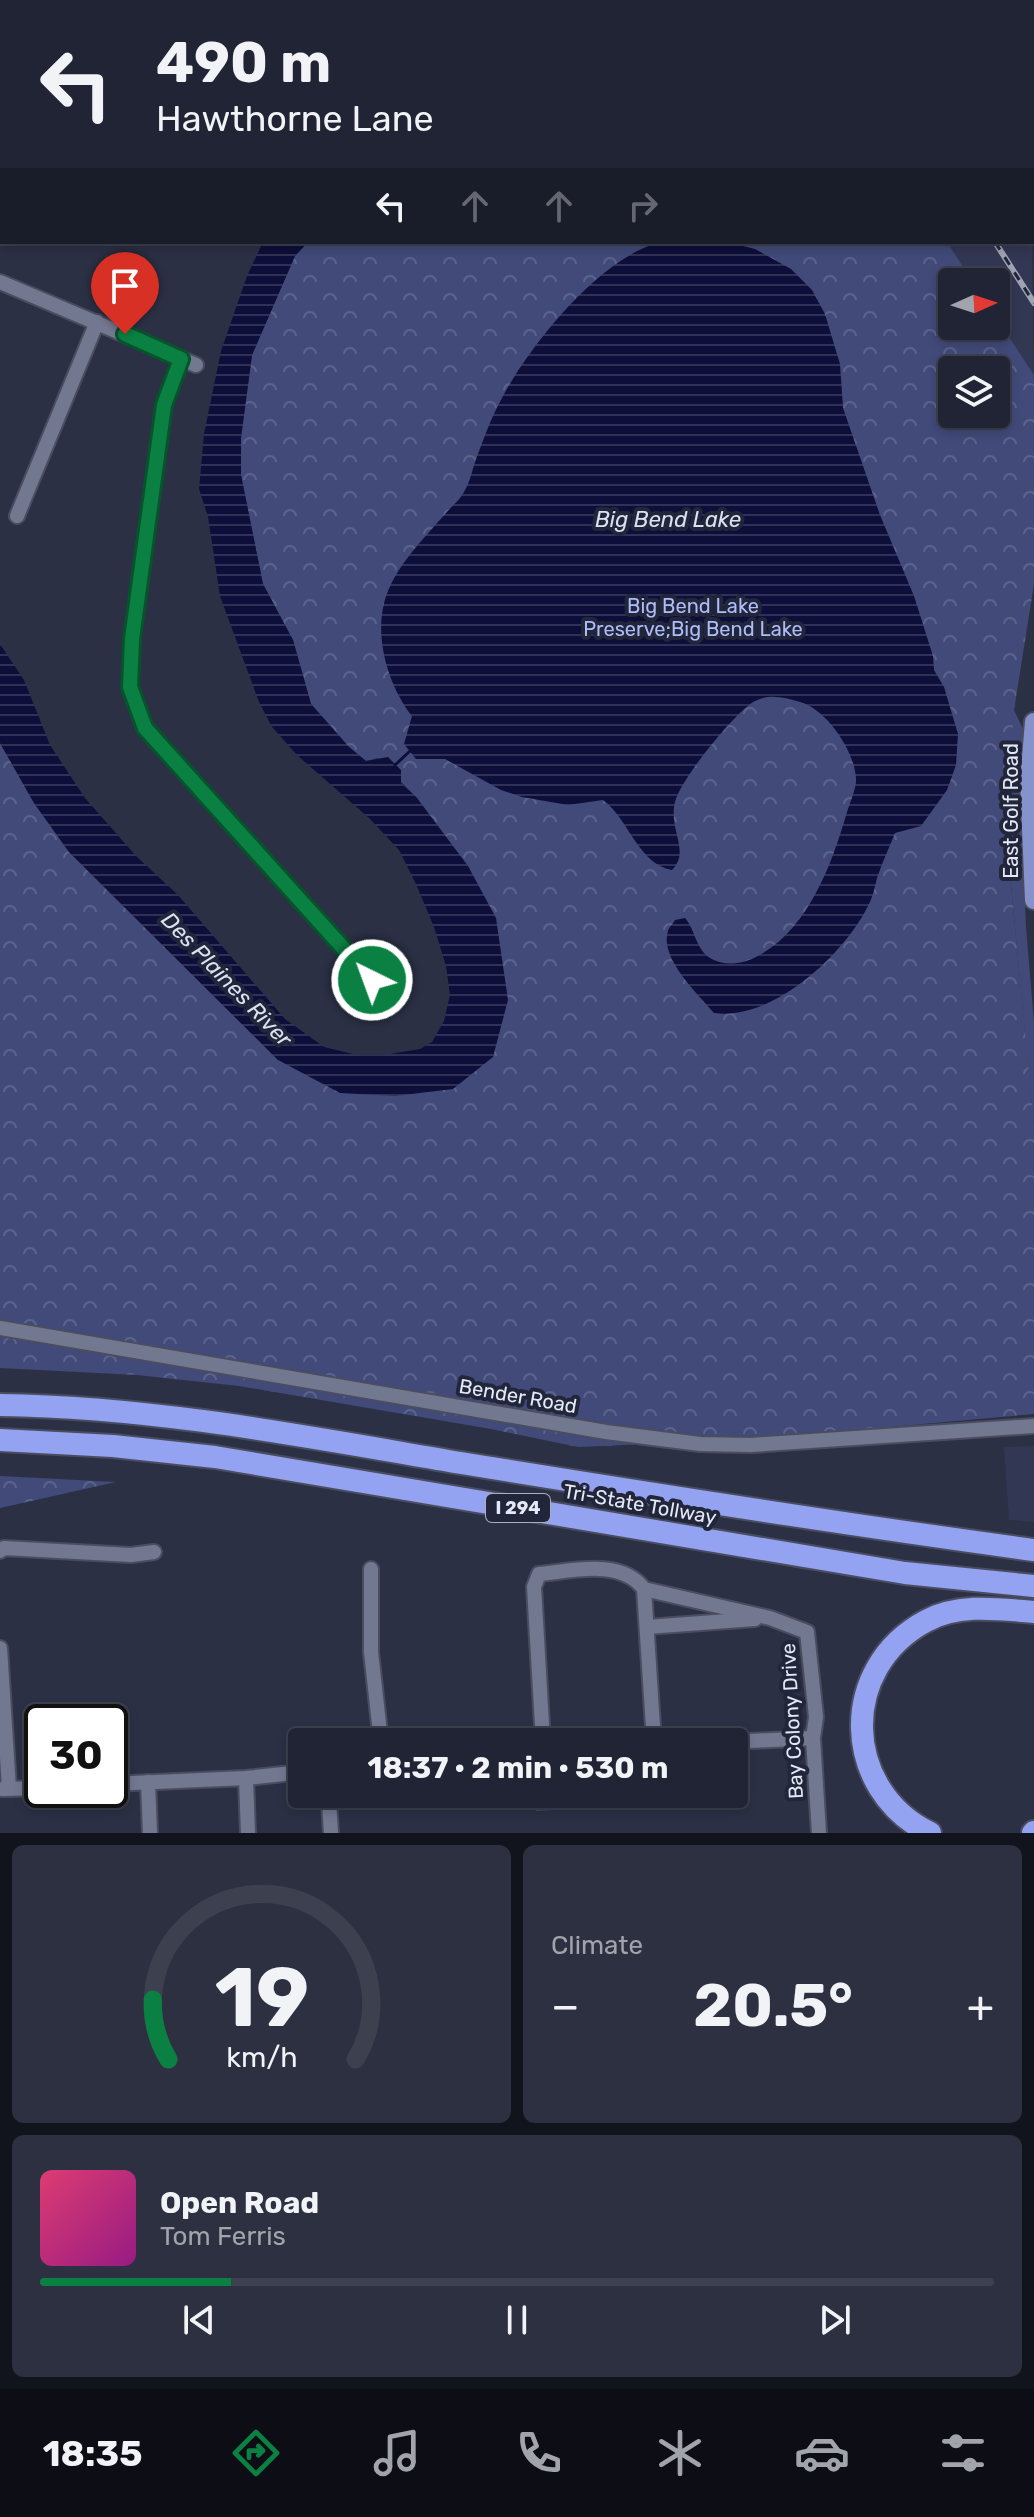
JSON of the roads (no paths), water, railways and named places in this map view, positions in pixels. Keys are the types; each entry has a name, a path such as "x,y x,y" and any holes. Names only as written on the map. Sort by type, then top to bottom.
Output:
{"highway":[{"name":"Tri-State Tollway","path":"0,1405 83,1408 222,1423 793,1517 1034,1550"},
{"name":"Tri-State Tollway","path":"0,1440 113,1446 215,1457 905,1573 1034,1586"},
{"path":"930,1833 894,1808 875,1782 865,1759 861,1729 871,1679 886,1655 905,1635 928,1620 960,1610 992,1608 1034,1612"}],"main road":[{"name":"East Golf Road","path":"1034,722 1029,781 1034,900"}],"street":[{"path":"0,282 196,365"},
{"path":"17,516 97,322"},
{"path":"181,359 164,405 132,639 130,687 145,728 372,980"},
{"name":"Bender Road","path":"0,1328 606,1432 700,1444 751,1445 1034,1426"},
{"path":"0,1551 18,1549 131,1555 154,1552"},
{"path":"371,1569 372,1666 379,1728"},
{"name":"Bay Colony Drive","path":"542,1728 534,1587 539,1574 601,1569 636,1578 644,1589 770,1618 807,1632 816,1717 813,1738 819,1833"},
{"path":"644,1589 653,1728"},
{"path":"647,1627 770,1618"},
{"path":"0,1648 4,1788"},
{"path":"748,1741 813,1738"},
{"path":"128,1783 288,1774"},
{"path":"246,1778 248,1833"},
{"path":"148,1782 150,1833"},
{"path":"329,1808 331,1833"}],"water":[{"name":"Des Plaines River","path":"262,244 306,244 295,256 252,355 241,438 241,475 263,584 293,640 311,704 349,747 366,761 388,757 401,770 401,783 417,798 468,866 496,918 508,1000 493,1057 453,1089 395,1096 340,1093 278,1060 69,852 34,803 0,743 0,644 24,680 50,745 85,798 136,856 178,895 285,1019 324,1047 357,1055 384,1055 420,1049 432,1042 444,1021 450,995 446,966 416,884 399,850 369,818 297,755 272,727 259,702 220,596 208,517 199,489 204,434 221,351 247,276"},
{"name":"Big Bend Lake","path":"656,244 735,244 755,249 791,269 812,290 825,314 840,364 843,408 880,515 914,596 933,656 934,670 944,687 958,734 956,765 947,790 921,826 895,833 870,902 844,942 806,980 760,1006 737,1013 714,1013 690,986 669,953 668,931 675,920 685,918 705,954 722,963 739,963 756,957 790,931 804,913 825,874 854,793 856,782 851,759 830,723 810,706 782,697 759,699 744,709 708,749 679,792 674,822 680,855 672,870 660,866 642,850 603,800 568,805 522,797 501,790 445,759 416,759 404,744 412,716 391,679 381,636 383,608 392,581 417,546 463,493 493,415 529,355 591,284 638,251"}],"waterway":[{"path":"395,765 410,751"}],"railway":[{"path":"996,244 1034,303"}],"park label":[{"name":"Big Bend Lake Preserve;Big Bend Lake","path":"693,618"}]}
